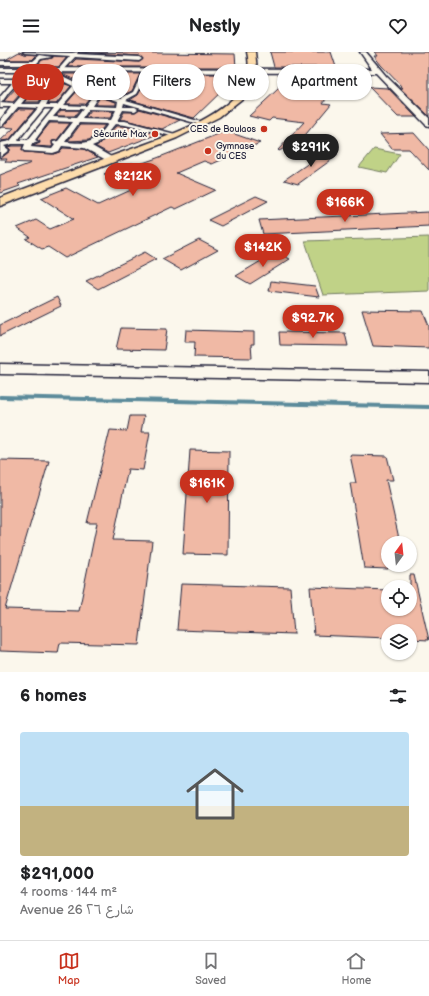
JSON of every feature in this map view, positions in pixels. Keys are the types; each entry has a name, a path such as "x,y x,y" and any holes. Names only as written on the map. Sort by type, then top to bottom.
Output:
{"main road":[{"path":"246,52 249,64"},
{"path":"251,52 254,64"},
{"path":"363,52 376,71 429,123"},
{"path":"269,72 376,71"},
{"path":"1,72 12,72"},
{"path":"0,202 174,134 225,109 235,100"},
{"path":"0,199 109,159"}],"street":[{"path":"1,72 26,52 96,59 139,59"},
{"path":"96,59 101,52"},
{"path":"119,64 124,52"},
{"path":"140,64 139,59 144,52"},
{"path":"0,63 34,63 42,54"},
{"path":"52,64 57,55"},
{"path":"64,66 73,56"},
{"path":"12,142 43,106 48,89 56,82 66,80 72,83"},
{"path":"0,81 12,81"},
{"path":"130,96 135,94 138,84"},
{"path":"0,100 10,88"},
{"path":"72,91 48,119 27,149 56,150 92,100"},
{"path":"0,125 22,100"},
{"path":"86,146 100,140 120,109 121,100 148,109 200,122"},
{"path":"0,105 148,109"},
{"path":"48,119 113,122 174,134"},
{"path":"7,129 38,132"},
{"path":"0,145 12,142 31,142"},
{"path":"60,143 86,146 109,159"},
{"path":"0,145 5,150 0,155"},
{"path":"0,369 429,377"}],"green space":[{"path":"374,149 400,154 387,173 359,167"},
{"path":"429,237 429,291 323,295 305,241"}],"building":[{"path":"19,52 37,55 32,60 5,60"},
{"path":"79,52 235,54 236,64 213,64 213,67 205,67 205,64 138,64 138,67 130,67 130,64 72,64 72,67 68,67 76,59 139,62 143,59 139,56"},
{"path":"270,52 331,52 335,64 277,64 277,67 274,67"},
{"path":"375,52 429,52 429,116 400,88 403,88 374,56 378,56"},
{"path":"53,56 67,57 61,64 39,64 42,60 52,58"},
{"path":"64,74 72,74 72,78 64,75"},
{"path":"130,74 138,74 138,78 132,91 130,92"},
{"path":"205,74 213,74 213,100 194,118 130,100 138,95 138,100 205,100"},
{"path":"64,84 71,86 64,94"},
{"path":"372,87 388,88 416,117 398,117 372,90"},
{"path":"277,90 277,100 325,100 323,103 331,104 301,140 279,151 278,150 304,122 272,118 269,121 249,116 266,100 269,100 269,97"},
{"path":"12,92 12,100 15,100 13,102 4,101"},
{"path":"72,97 72,100 88,100 84,104 66,104"},
{"path":"26,100 40,100 39,102 24,102"},
{"path":"50,100 59,100 56,104 48,104"},
{"path":"98,100 110,100 116,102 116,105 95,105"},
{"path":"19,109 35,109 9,140 0,141 14,128 2,127"},
{"path":"139,109 180,120 162,129 120,120 124,112 135,112"},
{"path":"61,110 80,110 75,116 56,116"},
{"path":"90,111 114,111 110,118 85,118"},
{"path":"50,123 70,123 57,140 52,141 53,146 33,146 40,143 37,139"},
{"path":"80,125 105,125 98,134 89,140 68,141"},
{"path":"116,126 125,126 158,134 108,153 95,146 100,144"},
{"path":"226,131 260,143 212,164 204,161 176,173 216,190 176,209 172,207 65,258 48,247 42,249 26,239 30,237 17,228 36,220 50,229 74,219 41,198 66,188 98,205 153,180 104,174 132,163 137,165 157,158"},
{"path":"414,133 429,150 429,170 409,149 392,149 380,134"},
{"path":"23,146 22,150 24,152 53,154 59,152 63,148 84,149 98,157 18,184 20,186 0,193 0,175 31,163 5,162 7,159 0,159 10,151 7,147"},
{"path":"325,152 338,155 298,184 284,180"},
{"path":"256,196 268,201 221,226 208,220"},
{"path":"429,212 429,226 263,234 259,220"},
{"path":"199,240 218,250 181,270 162,259"},
{"path":"145,252 156,259 98,289 86,281"},
{"path":"276,252 290,259 250,284 236,276"},
{"path":"271,281 315,286 319,297 269,291"},
{"path":"57,297 61,306 0,336 0,325"},
{"path":"362,310 423,311 429,326 429,348 373,346"},
{"path":"121,328 167,329 164,350 116,349"},
{"path":"186,330 254,332 254,344 251,344 252,358 194,357 195,342 185,342"},
{"path":"279,332 345,333 348,346 280,345"},
{"path":"130,416 144,416 141,432 150,432 143,470 128,469 113,540 152,541 139,645 60,643 58,653 0,651 0,460 49,461 5,609 79,611 97,523 87,523 110,430 127,431"},
{"path":"190,450 229,451 228,555 183,554"},
{"path":"350,455 387,456 393,480 386,480 398,536 381,536 381,569 364,568 350,483 356,483"},
{"path":"410,575 414,575 415,580 410,580"},
{"path":"181,584 290,587 294,634 177,630"},
{"path":"310,587 381,590 381,616 417,616 417,588 429,640 417,639 417,624 381,624 381,638 314,635"}],"waterway":[{"path":"0,397 429,407"}],"place":[{"name":"CES de Boulaos","path":"264,129"},
{"name":"Sécurité Max","path":"155,134"},
{"name":"Gymnase du CES","path":"208,151"}]}
